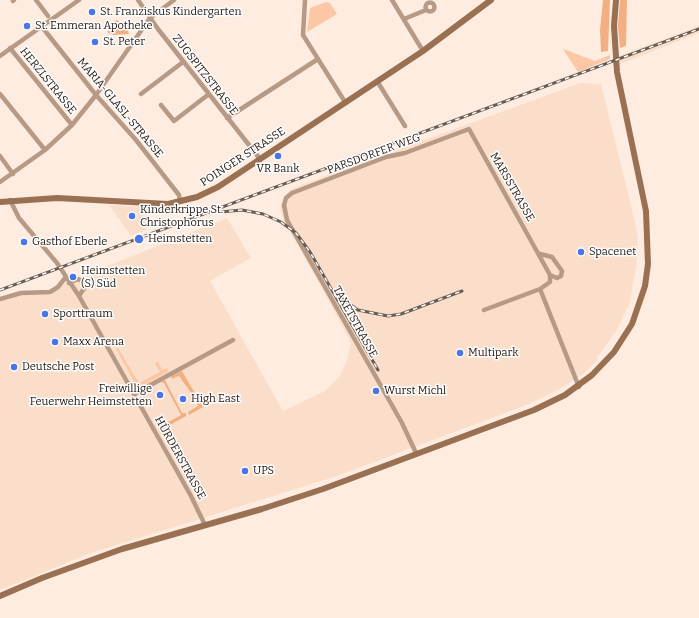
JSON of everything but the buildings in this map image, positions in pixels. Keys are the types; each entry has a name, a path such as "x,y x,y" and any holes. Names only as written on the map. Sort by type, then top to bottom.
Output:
{"street":[{"path":"36,0 48,16"},
{"path":"0,56 79,0"},
{"name":"ZUGSPITZSTRASSE","path":"138,0 150,18 260,159"},
{"path":"0,182 45,150 72,125 96,95 150,18 174,0"},
{"path":"305,0 303,35 345,102"},
{"path":"392,0 423,51"},
{"name":"POINGER STRASSE","path":"0,202 10,200 57,198 154,204 180,202 197,197 213,190 423,51 491,0"},
{"path":"0,596 93,560 309,494 534,410 578,384 602,365 626,334 637,312 646,275 648,247 646,211 619,90 614,41 616,0"},
{"path":"404,19 426,10"},
{"name":"MARIA-GLASL-STRASSE","path":"42,27 96,95 150,158 178,195 180,202"},
{"name":"HERZLSTRASSE","path":"10,48 72,125"},
{"path":"228,118 318,59"},
{"path":"141,94 184,62"},
{"path":"377,81 405,126"},
{"path":"0,94 45,150"},
{"path":"161,105 174,121 209,94"},
{"name":"PARSDORFER WEG","path":"286,198 292,193 386,157 405,153 468,129"},
{"name":"MARSSTRASSE","path":"468,129 540,254 550,275"},
{"path":"0,156 13,174"},
{"name":"TAXETSTRASSE","path":"286,198 284,205 287,220 402,423 416,453"},
{"name":"HÜRDERSTRASSE","path":"10,200 19,218 48,251 78,296 134,394 205,525"},
{"path":"484,310 540,289 550,282 550,275 556,278 561,276 562,271 552,257 540,254"},
{"path":"0,299 21,293 50,292 58,287 65,278"},
{"path":"69,283 78,279 84,282 85,287 78,296"},
{"path":"540,289 578,384"},
{"path":"134,394 233,340"}],"shaded area":[{"path":"603,0 610,0 608,51 601,52 600,30"},
{"path":"620,0 627,0 626,46 620,48 618,26"},
{"path":"326,2 330,3 337,14 307,32 310,8"},
{"path":"117,20 127,28 129,34 114,35 108,33 107,29 111,23"},
{"path":"699,26 699,33 620,64 619,56"},
{"path":"563,49 595,61 610,55 610,59 578,72"},
{"path":"580,83 601,84 638,237 636,268 629,305 615,333 597,357 598,360 582,375 558,390 529,404 337,476 91,553 0,590 0,301 20,295 49,294 65,283 227,218 251,258 210,281 283,411 325,391 340,376 347,360 351,343 284,221 280,207 291,189"},
{"name":"Kinderkrippe St. Christophorus","path":"109,205 148,207 148,225 146,230 131,236"},
{"path":"118,348 139,383 160,372 155,363 158,361 162,370 167,368 169,371 141,387 137,387 116,349"},
{"path":"182,371 203,407 189,415 188,412 198,406 194,397 179,376 172,379 171,376"},
{"path":"165,380 182,413 186,413 186,416 161,430 158,424 161,426 181,415 164,383 160,382"}],"railway":[{"path":"0,290 699,29"},
{"path":"220,212 242,210 263,214 281,222 296,233 310,252 378,370"},
{"path":"338,296 358,310 388,316 401,314 462,291"}],"place":[{"name":"St. Franziskus Kindergarten","path":"92,12"},
{"name":"St. Emmeran Apotheke","path":"27,26"},
{"name":"St. Peter","path":"95,42"},
{"name":"VR Bank","path":"278,156"},
{"name":"Kinderkrippe St. Christophorus","path":"132,216"},
{"name":"Heimstetten","path":"139,239"},
{"name":"Gasthof Eberle","path":"24,242"},
{"name":"Spacenet","path":"581,252"},
{"name":"Heimstetten (S) Süd","path":"73,277"},
{"name":"Sporttraum","path":"45,314"},
{"name":"Maxx Arena","path":"55,342"},
{"name":"Multipark","path":"460,353"},
{"name":"Deutsche Post","path":"14,367"},
{"name":"Wurst Michl","path":"376,391"},
{"name":"Freiwillige Feuerwehr Heimstetten","path":"160,395"},
{"name":"High East","path":"183,399"},
{"name":"UPS","path":"245,471"}]}
